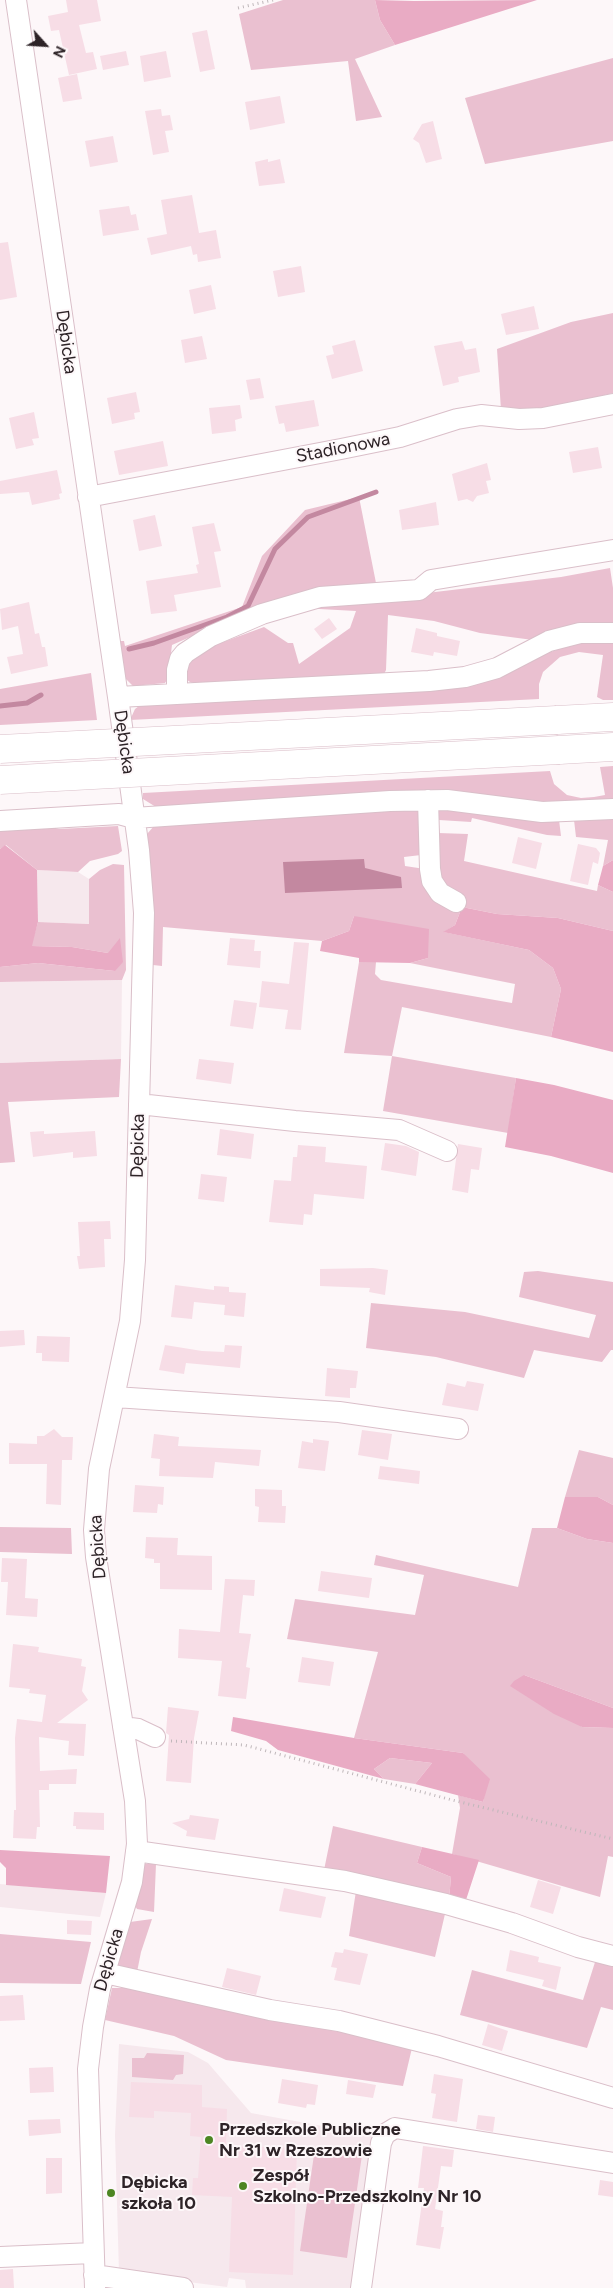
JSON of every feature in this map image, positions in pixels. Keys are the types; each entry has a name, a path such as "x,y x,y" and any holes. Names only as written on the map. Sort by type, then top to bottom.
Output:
{"highway":[{"path":"0,749 613,717"},
{"path":"0,780 613,747"}],"street":[{"name":"Dębicka","path":"16,0 118,698 144,913 135,1260 130,1321 99,1469 94,1530 96,1557 135,1801 136,1850 132,1882 105,1973 92,2027 88,2069 95,2282"},
{"name":"Stadionowa","path":"88,497 400,437 481,415 519,419 543,418 606,406"},
{"path":"177,694 178,670 180,659 184,653 211,636 262,614 320,597 418,590 430,580 613,550"},
{"path":"118,698 429,681 465,677 496,668 549,641 580,633 613,634"},
{"path":"437,800 430,869 432,881 440,893 456,902"},
{"path":"0,821 119,814 134,818 272,807 437,800 542,812 613,809"},
{"path":"139,1104 399,1130 447,1151"},
{"path":"115,1397 338,1412 458,1429"},
{"path":"123,1727 138,1729 155,1737"},
{"path":"136,1850 345,1881 446,1904 512,1923 578,1947 613,1956"},
{"path":"105,1973 270,2010 339,2021 438,2046 613,2098"},
{"path":"361,2288 381,2143 386,2134 395,2128 613,2163"},
{"path":"0,2257 94,2253"},
{"path":"95,2282 183,2288"}],"path":[{"path":"238,8 273,0"},
{"path":"155,1737 167,1741 244,1745 452,1800 613,1838"}],"shaded area":[{"path":"283,0 375,0 380,20 395,45 355,59 382,117 356,121 348,61 251,70 239,14"},
{"path":"375,0 537,0 395,45 380,20"},
{"path":"613,58 613,141 485,164 465,98"},
{"path":"613,313 613,393 556,407 501,410 497,349 571,322"},
{"path":"359,497 376,583 347,586 249,611 172,645 168,678 165,683 133,686 124,677 119,641 124,641 125,646 242,607 262,556 305,510"},
{"path":"610,568 613,588 613,625 598,624 563,627 533,640 480,633 434,621 388,615 386,670 383,676 204,686 190,682 183,677 188,655 264,627 288,643 293,643 299,664 350,628 356,611 301,608 561,577"},
{"path":"599,640 613,641 613,700 603,700 597,697 603,655 579,652 560,657 543,672 539,684 539,699 130,720 135,709 143,703 309,693 542,655 570,645"},
{"path":"91,673 97,720 0,725 0,689"},
{"path":"613,766 613,802 156,807 143,799 143,793 550,771 554,784 567,795 581,798 605,795 600,767"},
{"path":"410,806 423,811 421,855 404,857 405,866 425,869 437,879 438,833 468,834 464,861 597,891 598,885 613,892 613,931 558,918 497,914 462,907 455,925 444,932 529,950 553,968 561,989 551,1037 402,1007 392,1056 344,1053 359,962 376,962 375,974 381,980 512,1003 515,984 410,963 428,958 354,916 349,931 322,941 163,927 162,966 153,965 147,834 154,826"},
{"path":"439,806 559,820 561,836 547,835 472,818 471,822 439,820 436,814"},
{"path":"613,817 613,860 603,866 608,840 576,837 574,820"},
{"path":"44,825 59,829 118,826 122,851 118,854 90,861 78,872 37,870 6,845 0,849 0,827"},
{"path":"5,845 37,870 38,922 32,946 72,947 108,953 120,938 123,962 115,971 38,963 0,967 0,849"},
{"path":"364,859 365,868 401,877 402,888 285,893 283,862"},
{"path":"613,860 613,892 598,885 603,866"},
{"path":"113,864 124,865 126,970 122,980 0,982 0,967 38,963 115,971 108,953 72,947 31,946 38,922 89,924 89,879 100,870"},
{"path":"37,870 78,872 89,879 89,924 38,922"},
{"path":"462,907 497,914 558,918 613,931 613,1052 551,1037 561,989 553,968 529,950 443,932 455,925"},
{"path":"354,916 429,929 428,958 410,963 359,962 359,958 320,951 322,941 349,931"},
{"path":"122,980 121,1059 0,1063 0,982"},
{"path":"392,1056 516,1078 508,1133 383,1111"},
{"path":"121,1059 119,1097 8,1102 15,1162 0,1163 0,1063"},
{"path":"516,1078 554,1085 613,1100 613,1173 551,1156 505,1147"},
{"path":"538,1271 613,1282 613,1350 602,1362 534,1350 524,1378 436,1357 366,1348 371,1303 465,1312 589,1338 596,1315 519,1297 524,1272"},
{"path":"579,1450 613,1458 613,1505 598,1497 565,1497"},
{"path":"565,1497 598,1497 613,1505 613,1543 587,1539 557,1528"},
{"path":"0,1527 71,1528 72,1554 0,1552"},
{"path":"532,1528 557,1528 587,1539 613,1543 613,1708 524,1675 582,1727 613,1728 613,1857 608,1856 600,1897 452,1854 460,1808 458,1795 483,1802 485,1792 463,1753 354,1738 378,1652 287,1639 295,1599 415,1615 424,1575 374,1565 376,1555 518,1587"},
{"path":"524,1675 613,1708 613,1728 582,1727 554,1714 510,1686"},
{"path":"233,1717 354,1738 463,1753 490,1779 483,1802 415,1784 432,1763 390,1758 374,1769 384,1779 278,1750 266,1741 231,1731"},
{"path":"390,1758 432,1763 415,1784 384,1779 374,1769"},
{"path":"333,1826 422,1847 417,1863 451,1877 449,1899 323,1875"},
{"path":"422,1847 479,1860 465,1903 449,1899 451,1877 417,1863"},
{"path":"0,1850 110,1856 106,1893 6,1885 6,1868 0,1862"},
{"path":"145,1864 156,1864 154,1912 137,1909 134,1904"},
{"path":"0,1884 106,1893 100,1917 0,1907"},
{"path":"356,1891 445,1914 435,1957 349,1936"},
{"path":"152,1919 141,1952 136,1977 117,1965 130,1922"},
{"path":"0,1934 91,1942 81,1984 0,1983"},
{"path":"596,1959 613,1964 613,2010 601,2007 587,2048 460,2015 472,1970 583,2000"},
{"path":"112,1988 130,1988 322,2023 412,2048 403,2086 226,2060 174,2036 105,2020"},
{"name":"Zespół Szkolno-Przedszkolny Nr 10","path":"119,2044 188,2052 208,2063 251,2113 377,2136 355,2288 246,2288 245,2280 229,2278 227,2287 119,2273 115,2135"},
{"path":"147,2053 184,2055 183,2074 176,2075 173,2080 132,2077 132,2058 144,2058"},
{"path":"315,2148 362,2155 347,2258 300,2251"}],"building":[{"path":"66,0 97,0 101,21 79,25 86,53 93,52 97,69 69,75 59,30 51,31 48,16 68,12"},
{"path":"207,30 215,69 200,72 192,33"},
{"path":"126,51 129,65 103,70 100,56"},
{"path":"166,51 171,77 144,82 140,56"},
{"path":"77,74 82,99 63,102 58,78"},
{"path":"280,96 285,123 250,130 245,102"},
{"path":"161,109 162,116 170,115 173,130 165,131 169,152 153,155 145,111"},
{"path":"433,121 442,159 426,163 419,143 413,139 422,124"},
{"path":"113,136 118,162 90,167 85,141"},
{"path":"268,159 268,162 280,159 285,183 259,186 255,162"},
{"path":"192,195 199,233 216,230 221,258 198,262 197,254 193,255 191,246 151,255 147,238 167,234 161,200"},
{"path":"129,206 131,215 136,214 139,230 103,236 99,210"},
{"path":"8,242 17,297 0,300 0,243"},
{"path":"301,266 305,292 278,297 273,271"},
{"path":"211,285 216,309 194,314 189,290"},
{"path":"534,306 539,329 506,335 501,314"},
{"path":"202,336 207,359 185,363 181,340"},
{"path":"355,340 363,371 332,379 326,356 334,354 332,346"},
{"path":"462,341 465,350 476,348 480,372 458,377 459,382 443,386 434,346"},
{"path":"260,378 264,398 250,400 246,380"},
{"path":"136,392 140,412 134,413 135,419 112,424 107,398"},
{"path":"314,400 319,426 286,432 284,423 279,424 275,406"},
{"path":"240,405 242,418 235,420 236,431 212,434 209,408"},
{"path":"34,412 39,438 32,439 34,445 16,449 9,418"},
{"path":"163,441 168,466 119,475 114,451"},
{"path":"598,447 602,468 573,473 569,452"},
{"path":"487,463 491,480 486,481 489,493 477,496 473,502 467,499 458,501 452,474"},
{"path":"57,470 62,493 59,494 60,499 32,505 29,492 0,494 0,481"},
{"path":"436,502 439,525 402,530 399,510"},
{"path":"155,515 162,546 139,551 133,520"},
{"path":"214,523 221,551 214,552 221,587 174,595 177,611 151,614 146,581 198,573 196,565 199,564 192,527"},
{"path":"29,602 35,634 39,633 42,647 45,647 48,666 11,674 7,657 23,654 18,626 2,630 0,609"},
{"path":"329,618 337,629 322,639 314,629"},
{"path":"416,628 437,633 437,636 460,641 457,656 434,652 433,656 411,652"},
{"path":"518,837 542,843 536,869 512,863"},
{"path":"578,844 596,848 600,853 598,864 593,862 588,885 570,881"},
{"path":"230,938 255,940 254,951 261,951 260,968 227,965"},
{"path":"294,942 309,943 301,1030 285,1029 288,1010 259,1007 262,981 289,984"},
{"path":"234,1000 257,1003 253,1029 230,1026"},
{"path":"199,1059 234,1063 231,1084 196,1079"},
{"path":"220,1129 254,1134 251,1159 217,1155"},
{"path":"44,1131 44,1134 95,1131 97,1156 73,1158 73,1152 33,1157 30,1132"},
{"path":"385,1143 406,1146 419,1152 416,1176 381,1170"},
{"path":"458,1144 482,1148 479,1170 471,1169 468,1193 452,1190"},
{"path":"298,1145 326,1147 325,1162 367,1166 364,1199 314,1194 312,1215 304,1214 303,1225 269,1222 274,1180 291,1181 293,1157 297,1157"},
{"path":"201,1174 227,1177 224,1202 198,1199"},
{"path":"110,1221 111,1239 104,1239 105,1267 79,1269 77,1256 80,1256 78,1222"},
{"path":"373,1268 388,1270 385,1295 369,1292 370,1288 320,1286 320,1269"},
{"path":"175,1285 214,1290 214,1286 229,1287 229,1292 246,1293 244,1317 224,1315 225,1305 194,1302 192,1319 171,1317"},
{"path":"24,1330 25,1345 0,1347 0,1331"},
{"path":"37,1336 70,1337 69,1362 42,1361 42,1353 36,1353"},
{"path":"165,1345 202,1351 224,1352 225,1345 242,1346 240,1368 186,1363 184,1374 159,1370"},
{"path":"327,1368 358,1371 356,1388 350,1388 350,1398 325,1396"},
{"path":"467,1381 484,1384 478,1411 442,1405 447,1383 465,1387"},
{"path":"54,1429 62,1437 73,1437 72,1460 62,1460 61,1505 46,1504 47,1464 9,1464 9,1443 37,1444 37,1436 44,1436"},
{"path":"362,1430 392,1434 388,1460 358,1455"},
{"path":"154,1434 179,1437 178,1446 261,1450 259,1466 215,1462 213,1478 159,1476 160,1459 151,1458"},
{"path":"313,1439 329,1441 325,1471 298,1468 302,1441 313,1443"},
{"path":"380,1466 420,1471 419,1484 378,1479"},
{"path":"135,1485 164,1487 163,1505 158,1504 157,1513 133,1512"},
{"path":"255,1489 282,1490 282,1506 286,1506 285,1523 258,1522 259,1507 255,1506"},
{"path":"146,1537 178,1538 177,1555 212,1556 212,1590 160,1589 160,1563 154,1563 154,1559 145,1558"},
{"path":"2,1558 27,1559 25,1598 38,1599 37,1617 6,1615 8,1582 1,1582"},
{"path":"321,1571 372,1578 369,1598 318,1591"},
{"path":"225,1579 255,1580 254,1596 243,1595 239,1633 251,1634 246,1667 250,1668 246,1699 218,1696 222,1661 178,1658 179,1629 220,1632"},
{"path":"13,1644 39,1647 38,1652 82,1659 81,1666 86,1667 82,1691 88,1700 57,1723 86,1724 84,1756 68,1755 69,1741 39,1737 40,1771 77,1769 76,1784 49,1784 49,1790 39,1790 40,1827 37,1827 36,1839 13,1838 14,1810 16,1810 15,1738 17,1719 42,1722 46,1695 29,1693 30,1689 9,1687"},
{"path":"302,1657 334,1662 330,1686 298,1682"},
{"path":"168,1707 199,1711 194,1738 191,1783 166,1781 169,1735 166,1733"},
{"path":"74,1812 104,1813 104,1830 76,1829 76,1826 73,1826"},
{"path":"190,1815 219,1819 215,1840 186,1836 187,1831 172,1823 189,1819"},
{"path":"538,1880 561,1887 553,1914 530,1907"},
{"path":"284,1888 326,1897 321,1918 279,1911"},
{"path":"67,1920 92,1921 91,1935 67,1934"},
{"path":"344,1949 368,1954 360,1985 334,1980 337,1968 331,1967 335,1952 343,1953"},
{"path":"510,1950 539,1957 538,1962 561,1967 556,1990 542,1986 544,1980 506,1971"},
{"path":"227,1968 261,1976 256,1995 222,1987"},
{"path":"23,1995 25,2020 0,2021 0,1996"},
{"path":"488,2024 508,2031 502,2051 482,2045"},
{"path":"53,2067 54,2092 30,2093 29,2068"},
{"path":"434,2074 463,2079 457,2122 432,2118 436,2094 431,2093"},
{"path":"282,2079 318,2085 315,2105 307,2104 306,2108 278,2103"},
{"path":"348,2080 376,2085 373,2098 346,2094"},
{"path":"131,2082 202,2085 202,2107 227,2109 226,2146 297,2148 293,2275 229,2272 232,2197 192,2195 193,2178 198,2178 201,2137 190,2136 191,2113 154,2111 154,2118 129,2117"},
{"path":"478,2115 495,2117 493,2132 476,2129"},
{"path":"60,2119 61,2133 29,2136 28,2120"},
{"path":"423,2146 454,2150 452,2167 441,2166 435,2209 443,2211 441,2227 444,2227 440,2249 416,2245 424,2188 418,2188"},
{"path":"46,2158 62,2158 62,2193 46,2194"},
{"path":"600,2180 613,2182 613,2197 598,2195"},
{"path":"13,2269 14,2288 0,2288 0,2270"}],"waterway":[{"path":"129,649 154,643 227,617 248,606 275,549 308,517 376,492"},
{"path":"0,706 27,703 41,695"}],"place":[{"name":"Przedszkole Publiczne Nr 31 w Rzeszowie","path":"209,2140"},
{"name":"Zespół Szkolno-Przedszkolny Nr 10","path":"243,2186"},
{"name":"Dębicka szkoła 10","path":"111,2193"}]}
